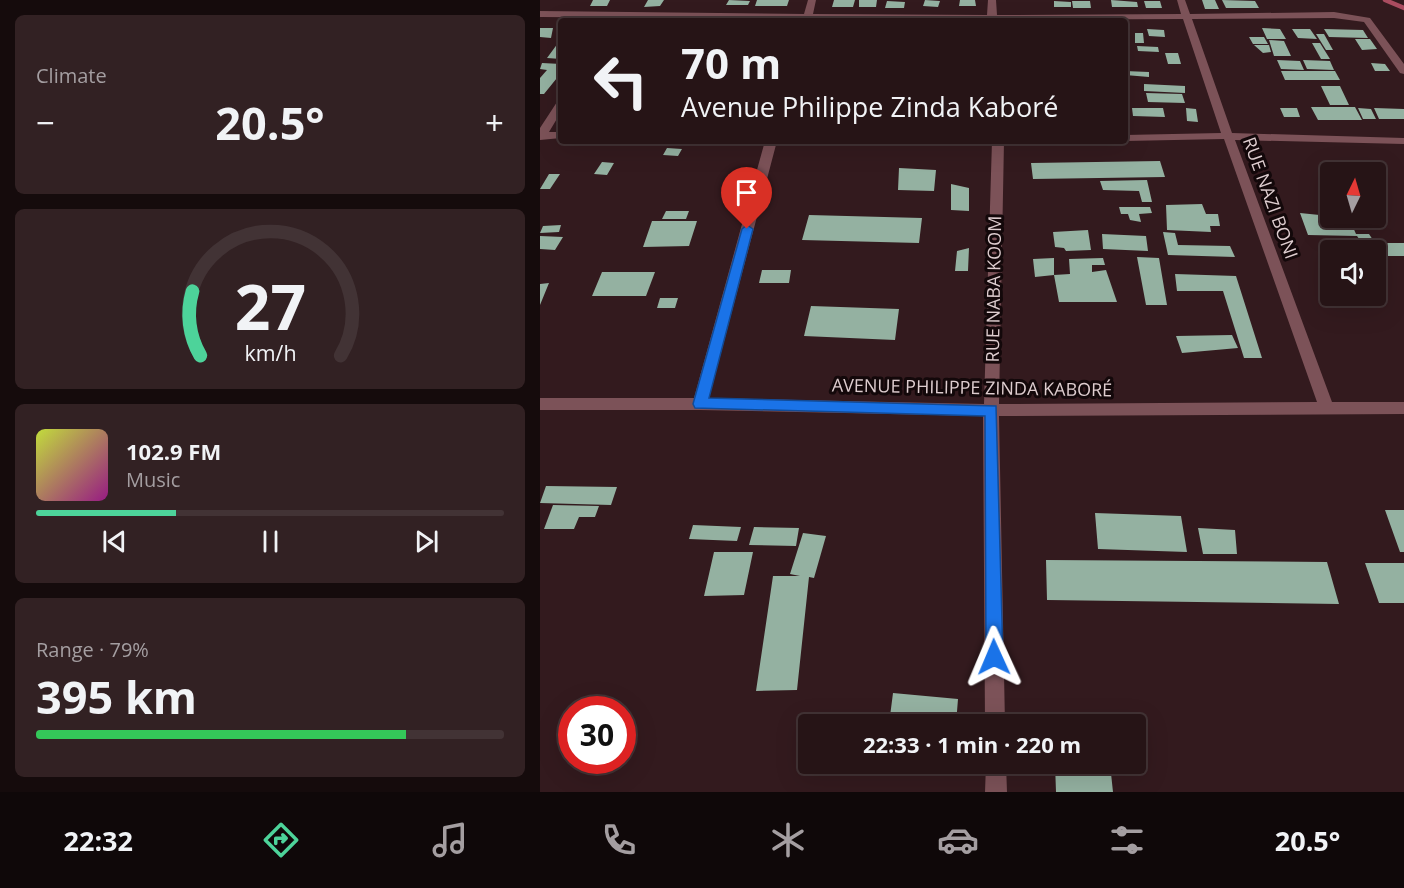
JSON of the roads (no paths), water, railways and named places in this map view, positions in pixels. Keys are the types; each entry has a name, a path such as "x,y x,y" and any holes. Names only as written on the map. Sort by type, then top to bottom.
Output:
{"street":[{"path":"540,14 806,18 812,0"},
{"path":"992,0 992,18"},
{"name":"RUE NAZI BONI","path":"1181,0 1327,408"},
{"path":"1090,18 1334,15 1367,20 1404,71"},
{"path":"540,136 558,109"},
{"path":"540,136 558,135"},
{"path":"1128,138 1228,136 1404,141"},
{"path":"700,404 770,144"},
{"name":"RUE NABA KOOM","path":"995,714 992,410 998,144"},
{"name":"AVENUE PHILIPPE ZINDA KABORÉ","path":"540,404 700,404 992,410 1404,408"},
{"path":"996,774 996,792"}],"waterway":[{"path":"1385,0 1404,8"}]}
